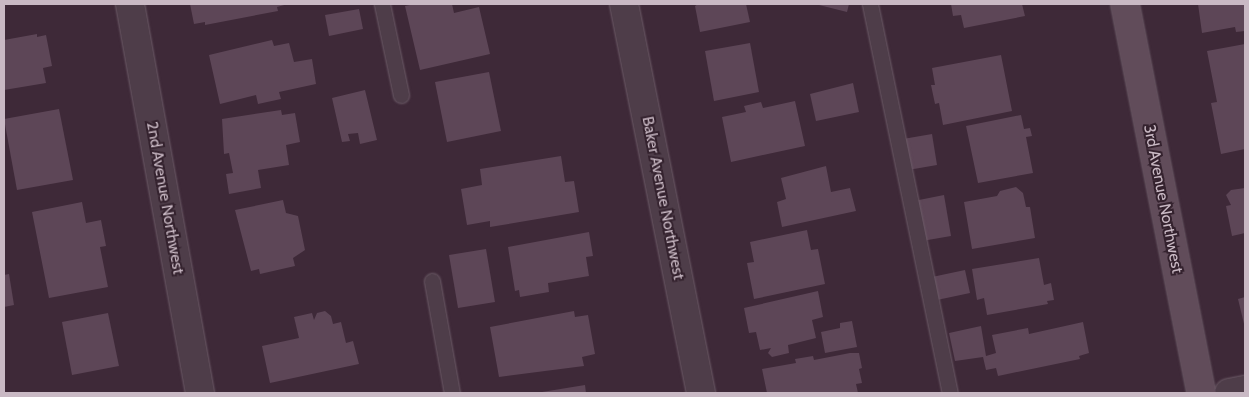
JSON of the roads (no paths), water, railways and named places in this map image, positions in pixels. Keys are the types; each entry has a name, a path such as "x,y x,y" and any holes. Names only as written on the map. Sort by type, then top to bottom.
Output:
{"street":[{"name":"2nd Avenue Northwest","path":"130,4 200,393"},
{"name":"Baker Avenue Northwest","path":"624,4 701,393"},
{"name":"3rd Avenue Northwest","path":"1125,4 1201,393"},
{"path":"1230,393 1245,390"}],"lane":[{"path":"382,4 401,95"},
{"path":"870,4 950,393"},
{"path":"432,281 452,393"}]}
